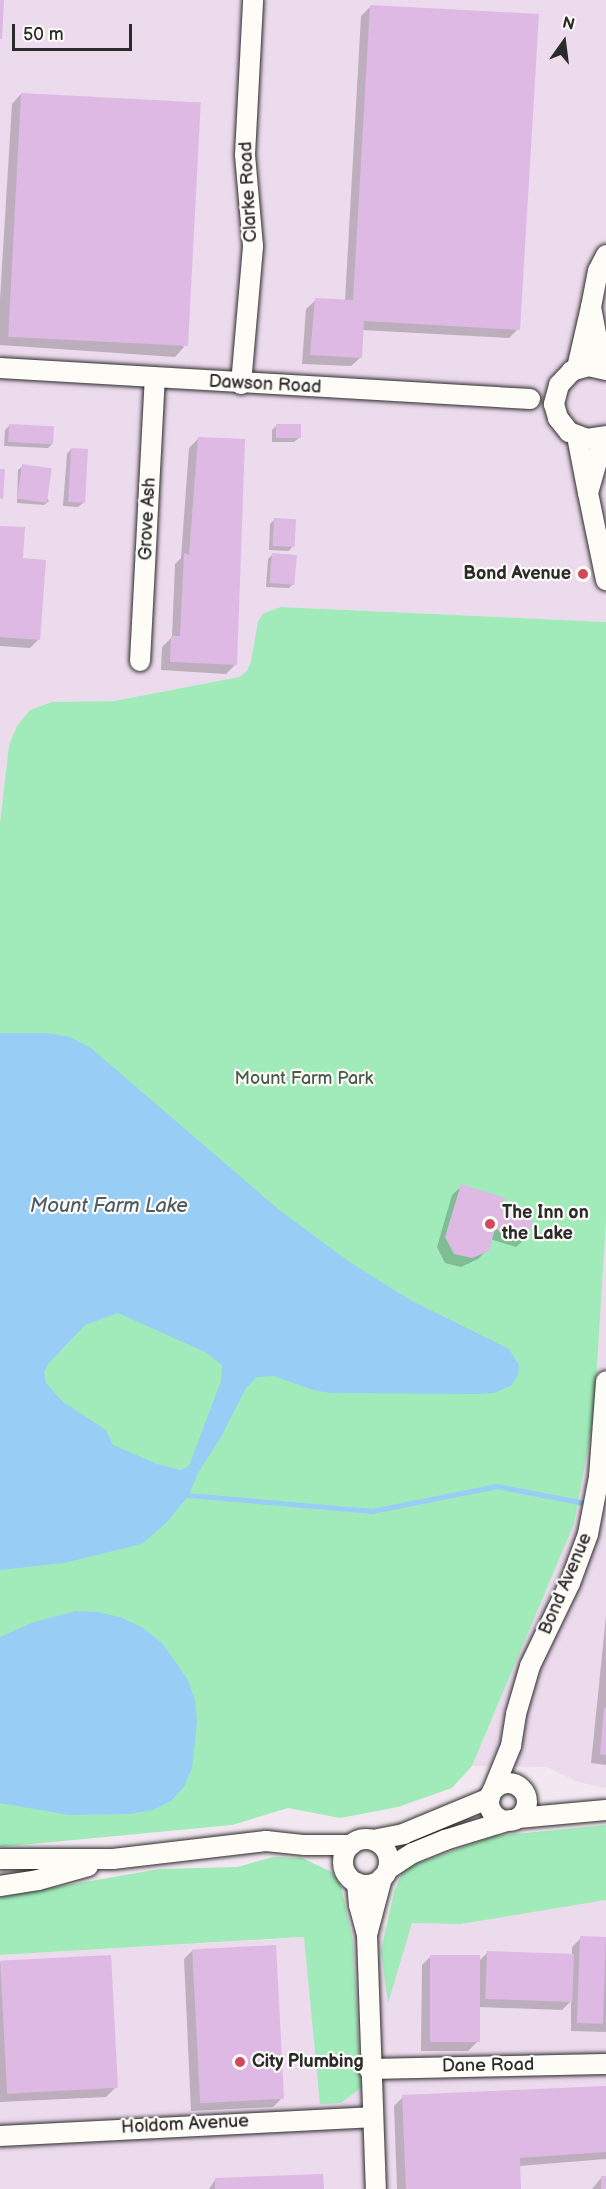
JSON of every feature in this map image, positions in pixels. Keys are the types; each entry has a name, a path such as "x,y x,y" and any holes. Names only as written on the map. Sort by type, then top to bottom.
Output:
{"street":[{"name":"Clarke Road","path":"241,384 253,246 245,155 253,0"},
{"path":"577,368 598,271 606,255"},
{"path":"591,307 600,354 606,364"},
{"path":"606,370 589,366 577,368 562,379 556,390 554,404 563,426 577,436 587,439 606,436"},
{"name":"Dawson Road","path":"0,368 241,384 530,399 556,390"},
{"name":"Grove Ash","path":"140,660 156,378"},
{"path":"530,399 558,418"},
{"path":"577,436 606,580"},
{"path":"588,493 600,452 606,442"},
{"name":"Bond Avenue","path":"491,1794 511,1746 516,1714 530,1666 570,1583 595,1505 602,1477 606,1381"},
{"name":"Bond Avenue","path":"511,1746 518,1806"},
{"path":"0,1859 113,1859 266,1841 305,1845 351,1845 358,1841 403,1834 491,1794 502,1784 518,1806"},
{"path":"491,1794 494,1814 518,1806 574,1814 606,1810"},
{"path":"305,1845 352,1879 371,1885 413,1853 518,1806"},
{"path":"367,1935 385,1874 388,1855 373,1840"},
{"path":"351,1845 343,1862 352,1879 367,1935 369,2069 376,2189"},
{"path":"0,1886 38,1880 113,1859"},
{"name":"Dane Road","path":"369,2069 606,2064"},
{"name":"Holdom Avenue","path":"0,2136 371,2117"}],"shaded area":[{"path":"0,0 606,0 606,622 281,607 258,621 251,661 247,671 239,677 114,701 52,702 9,745 0,823"},
{"path":"606,1222 606,1788 578,1782 547,1767 472,1766 574,1524 594,1415"},
{"path":"606,1900 606,2189 0,2189 0,1955 297,1938 412,1923 461,1924"}],"green space":[{"name":"Mount Farm Park","path":"281,607 606,622 606,1222 594,1415 574,1524 472,1766 452,1788 398,1807 340,1818 288,1808 232,1825 0,1847 0,823 9,745 17,726 30,710 52,702 114,701 239,677 247,671 251,661 258,621 264,613"},
{"path":"606,1825 606,1900 461,1924 412,1923 388,2003 381,1951 394,1892 404,1868 495,1836"},
{"path":"273,1857 302,1858 332,1872 341,1886 353,1941 361,2088 341,2103 320,2104 304,1937 0,1955 0,1897 159,1869 237,1867"}],"water":[{"name":"Mount Farm Lake","path":"0,1033 46,1033 70,1037 91,1048 278,1209 351,1263 412,1301 509,1349 519,1365 518,1375 512,1385 494,1393 480,1394 331,1393 313,1390 274,1376 257,1377 246,1388 221,1437 198,1473 189,1495 167,1522 142,1544 64,1563 0,1570","holes":["118,1313 205,1352 222,1365 221,1381 189,1466 181,1470 157,1464 113,1445 106,1430 63,1402 46,1383 44,1373 48,1364 85,1325"]},
{"path":"76,1611 97,1612 120,1617 143,1628 163,1644 188,1680 195,1700 197,1722 192,1768 184,1787 171,1801 153,1810 129,1814 69,1815 0,1803 0,1637 34,1622"}],"building":[{"path":"0,0 4,0 2,39 0,39"},
{"path":"370,5 539,14 520,330 364,321 362,358 310,355 315,298 353,300"},
{"path":"21,93 201,102 188,346 8,337"},
{"path":"9,424 54,426 53,444 8,442"},
{"path":"276,424 301,424 301,438 276,438"},
{"path":"198,437 245,439 237,665 170,662 171,636 180,636 184,553 189,555"},
{"path":"71,448 88,449 85,503 68,502"},
{"path":"22,464 52,468 47,503 17,499"},
{"path":"0,469 5,469 3,499 0,498"},
{"path":"274,518 296,519 295,547 273,546"},
{"path":"0,526 25,527 23,558 46,560 40,640 0,637"},
{"path":"272,553 297,555 294,585 269,583"},
{"name":"The Inn on the Lake","path":"461,1184 505,1198 501,1210 533,1219 527,1239 495,1229 489,1251 472,1258 454,1254 445,1237"},
{"path":"604,1708 606,1708 606,1755 600,1754"},
{"path":"580,1936 606,1937 603,2024 577,2023"},
{"path":"276,1945 284,2099 200,2103 192,1949"},
{"path":"487,1951 574,1954 572,2002 485,1999"},
{"path":"111,1955 118,2088 7,2094 0,1961"},
{"path":"430,1955 480,1955 480,2042 430,2042"},
{"path":"606,2086 606,2152 520,2158 521,2189 406,2189 402,2095"},
{"path":"323,2174 324,2189 215,2189 215,2178"},
{"path":"601,2176 606,2176 606,2189 601,2189"}],"waterway":[{"path":"189,1495 372,1511 497,1486 590,1504"}],"place":[{"name":"Bond Avenue","path":"583,574"},
{"name":"The Inn on the Lake","path":"490,1224"},
{"name":"City Plumbing","path":"240,2062"}]}
